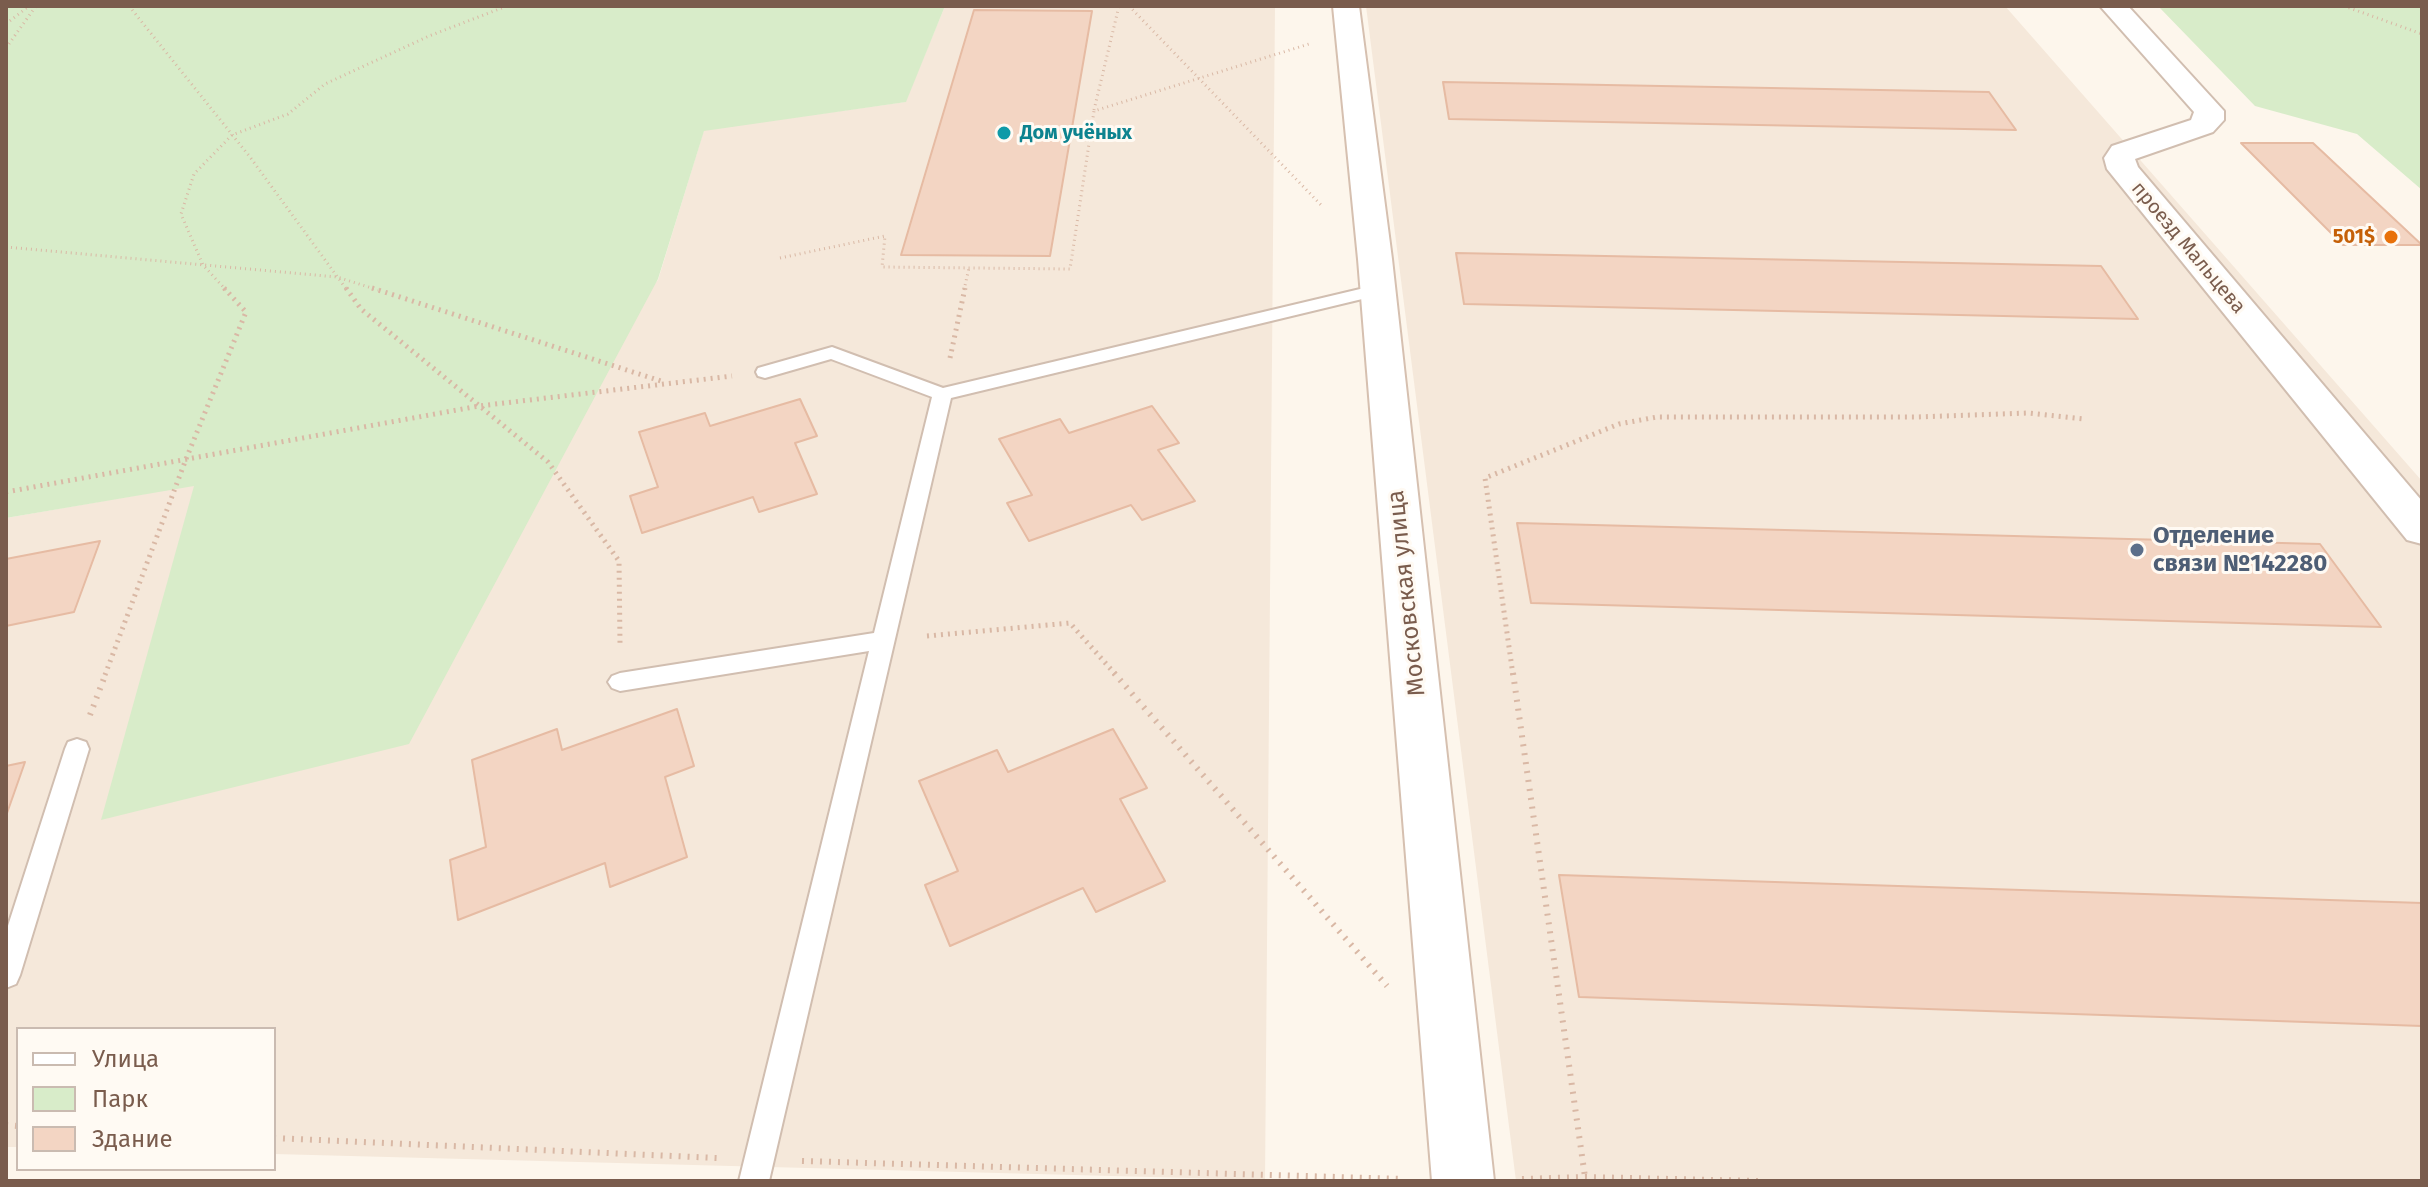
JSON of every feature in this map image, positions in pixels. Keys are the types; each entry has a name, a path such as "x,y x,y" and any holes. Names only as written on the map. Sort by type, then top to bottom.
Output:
{"street":[{"name":"проезд Мальцева","path":"2113,6 2209,111 2209,120 2202,126 2123,153 2119,158 2123,169 2422,529"},
{"name":"Московская улица","path":"1347,19 1376,274 1463,1181"}],"lane":[{"path":"765,372 832,353 942,394 1376,274"},
{"path":"757,1170 942,394"},
{"path":"620,682 883,640"},
{"path":"6,975 77,749"}],"path":[{"path":"6,24 29,6"},
{"path":"6,48 36,6"},
{"path":"129,6 232,135 361,309 548,462 619,561 620,682"},
{"path":"77,749 186,459 246,312 203,265 181,214 194,174 232,135 288,114 325,84 429,36 507,6"},
{"path":"780,258 885,236 882,267 1070,269 1094,111 1119,6"},
{"path":"1129,6 1376,274"},
{"path":"2344,6 2422,34"},
{"path":"1094,111 1197,79 1347,19"},
{"path":"6,247 337,277 669,384"},
{"path":"942,394 969,268"},
{"path":"6,492 479,406 765,372"},
{"path":"1585,1177 1485,478 1619,424 1657,417 1917,417 2028,413 2084,419"},
{"path":"883,640 1070,623 1391,991"},
{"path":"276,1138 757,1170 1463,1181 1585,1177 1759,1181"}],"shaded area":[{"path":"945,6 1275,6 1265,1180 276,1154 276,1027 16,1027 16,1147 6,1147 6,518 195,485 102,819 658,280 704,130 905,102"},
{"path":"1366,6 2005,6 2422,481 2422,1181 1516,1181"}],"green space":[{"path":"6,6 945,6 906,102 704,131 658,279 409,744 101,820 194,486 6,518"},
{"path":"2158,6 2422,6 2422,190 2357,134 2255,106"}],"building":[{"name":"Дом учёных","path":"974,10 1092,11 1050,256 901,255"},
{"path":"1443,82 1989,92 2016,130 1449,119"},
{"path":"2241,143 2313,143 2422,245 2343,245"},
{"path":"1456,253 2101,266 2138,319 1464,304"},
{"path":"800,399 817,436 795,443 817,494 759,512 753,497 642,533 630,496 658,487 639,432 705,413 710,426"},
{"path":"1152,406 1179,443 1158,450 1195,501 1142,520 1131,505 1029,541 1007,503 1032,495 999,439 1060,419 1069,433"},
{"path":"1517,523 2320,544 2381,627 1531,603"},
{"path":"100,541 74,612 6,626 6,559"},
{"path":"677,709 694,766 665,777 687,857 610,887 605,863 458,920 450,860 486,847 472,760 557,729 562,750"},
{"path":"1113,729 1147,788 1120,799 1165,881 1096,912 1083,888 950,946 925,885 958,871 919,781 997,750 1008,772"},
{"path":"25,762 6,816 6,766"},
{"path":"1559,875 2422,903 2422,1026 1579,997"}],"place":[{"name":"Дом учёных","path":"1004,133"},
{"name":"501$","path":"2391,237"},
{"name":"Отделение связи №142280","path":"2137,550"}]}
